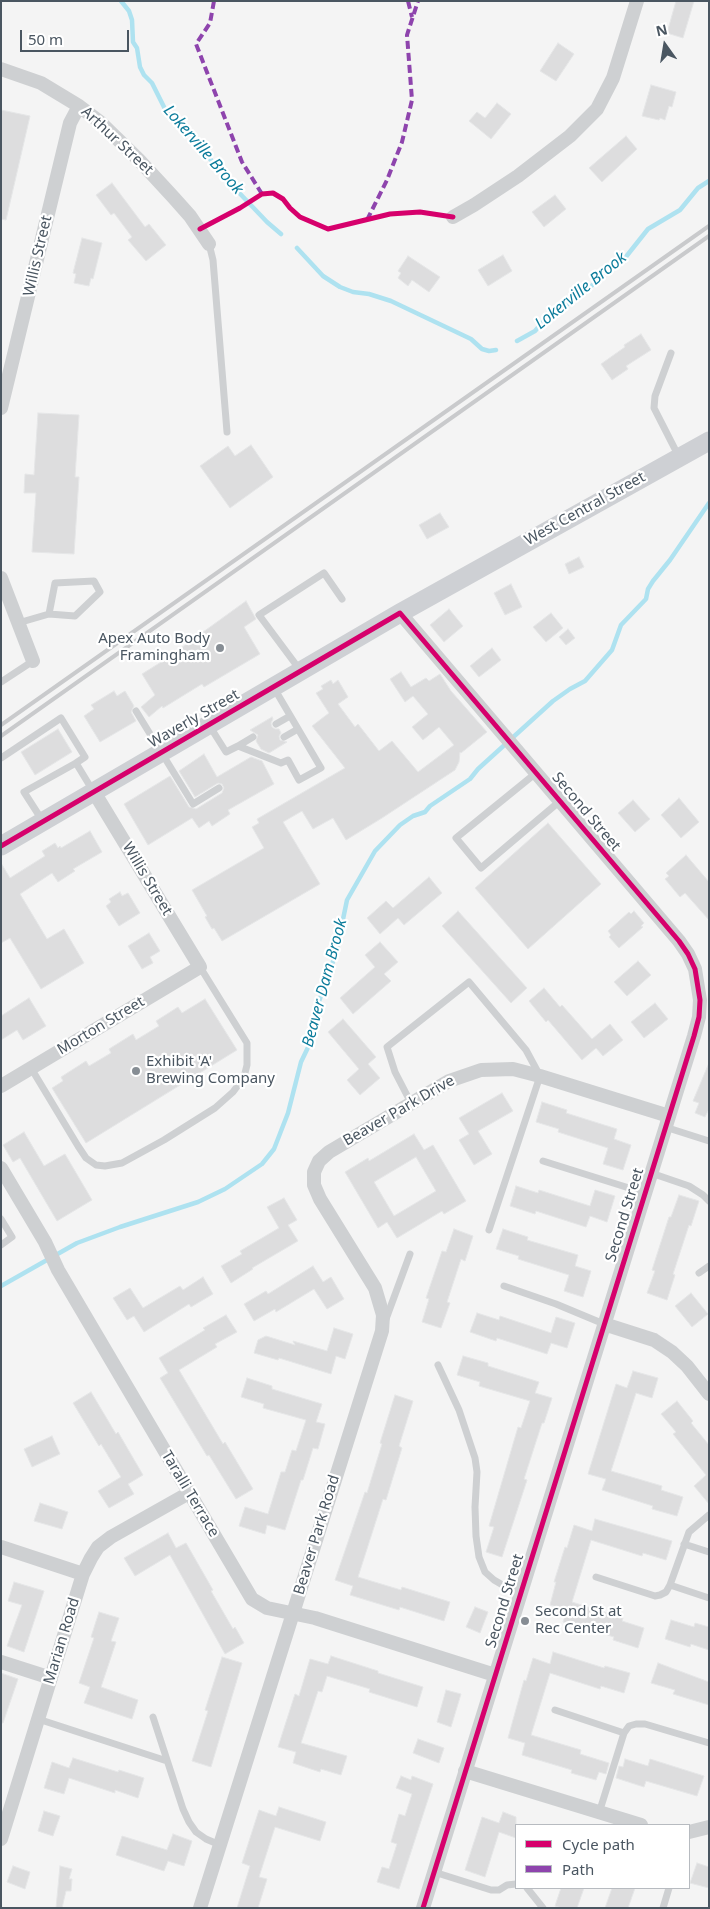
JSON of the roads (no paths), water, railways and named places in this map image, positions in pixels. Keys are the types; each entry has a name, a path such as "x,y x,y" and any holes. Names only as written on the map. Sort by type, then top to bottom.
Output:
{"main road":[{"name":"West Central Street","path":"462,578 709,441"},
{"name":"Waverly Street","path":"1,846 462,578"}],"street":[{"path":"453,217 518,176 570,136 597,109 613,78 637,1"},
{"name":"Arthur Street","path":"1,69 41,83 100,122 139,160 190,216 209,244"},
{"name":"Willis Street","path":"1,408 70,123 78,106"},
{"path":"1,578 6,604 18,623 34,661"},
{"name":"Second Street","path":"400,613 679,942 704,982 699,1017 422,1908"},
{"name":"Willis Street","path":"94,792 200,966"},
{"name":"Morton Street","path":"1,1086 200,966"},
{"name":"Beaver Park Drive","path":"314,1172 319,1161 329,1152 449,1081 481,1070 513,1069 540,1076 667,1122"},
{"name":"Taralli Terrace","path":"1,1168 45,1242 58,1270 252,1599 266,1608 315,1618 495,1675"},
{"name":"Beaver Park Road","path":"200,1908 382,1331 383,1315 375,1288 320,1199 314,1185 314,1172"},
{"path":"604,1324 654,1340 672,1352 709,1394"},
{"name":"Marian Road","path":"1,1839 83,1574 91,1558 98,1548 111,1538 189,1493"},
{"path":"1,1547 83,1574"},
{"path":"1,1662 51,1678"},
{"path":"465,1771 638,1824"},
{"path":"690,1832 709,1828"}],"lane":[{"path":"209,244 213,260 227,432"},
{"path":"671,353 656,396 654,408 680,457"},
{"path":"301,671 259,614 324,573 342,599"},
{"path":"18,623 48,614 75,616 100,592 94,581 55,584 48,614"},
{"path":"1,682 34,661"},
{"path":"238,746 258,751 281,762 288,760 299,780 321,768 273,687"},
{"path":"136,711 193,804 220,788"},
{"path":"276,724 290,716"},
{"path":"1,758 61,718 85,757 24,792 43,822"},
{"path":"209,724 226,752 254,737"},
{"path":"284,737 298,729"},
{"path":"76,763 94,792"},
{"path":"536,772 456,838 474,860 481,868 560,801"},
{"path":"31,1068 86,1158 96,1165 106,1166 122,1163 164,1140 216,1108 233,1092 244,1077 247,1065 247,1043 200,966"},
{"path":"412,1103 395,1072 387,1047 469,982 526,1050 540,1076 489,1230"},
{"path":"667,1122 709,1141"},
{"path":"543,1161 645,1193"},
{"path":"651,1173 689,1186 709,1201"},
{"path":"1,1219 12,1238 1,1245"},
{"path":"382,1331 410,1254"},
{"path":"699,1273 709,1266"},
{"path":"504,1286 556,1304 604,1324"},
{"path":"438,1365 459,1410 475,1458 477,1472 476,1536 479,1557 485,1572 494,1580 506,1587 521,1591"},
{"path":"596,1577 654,1596 666,1592 689,1532 709,1515"},
{"path":"684,1544 709,1552"},
{"path":"670,1585 709,1598"},
{"path":"555,1710 624,1733"},
{"path":"153,1717 189,1822 196,1832 220,1845"},
{"path":"38,1719 167,1761"},
{"path":"599,1812 624,1733 629,1726 645,1724 709,1743"},
{"path":"434,1872 491,1890 499,1890 515,1884"},
{"path":"528,1889 543,1908"},
{"path":"663,1908 669,1889"}],"waterway":[{"name":"Lokerville Brook","path":"121,1 129,11 132,20 133,42 137,48 140,67 144,75 152,83 167,113 183,125 226,179 281,234"},
{"name":"Lokerville Brook","path":"517,341 535,331 547,317 560,310 599,280 606,270 625,258 648,229 680,210 698,188 709,181"},
{"name":"Lokerville Brook","path":"297,248 323,276 340,287 391,301 471,339 482,349 496,350"},
{"name":"Beaver Dam Brook","path":"1,1286 77,1243 198,1202 225,1189 262,1164 274,1149 288,1113 301,1062 313,1037 312,1028 316,1010 336,953 347,900 375,851 400,825 413,816 425,812 430,806 470,779 478,769 553,701 585,681 612,650 621,625 646,599 648,589 653,581 670,560 709,503"}],"railway":[{"path":"1,725 709,226"},
{"path":"1,736 709,236"}],"place":[{"name":"Apex Auto Body Framingham","path":"220,648"},
{"name":"Exhibit 'A' Brewing Company","path":"136,1071"},
{"name":"Second St at Rec Center","path":"525,1621"}]}
